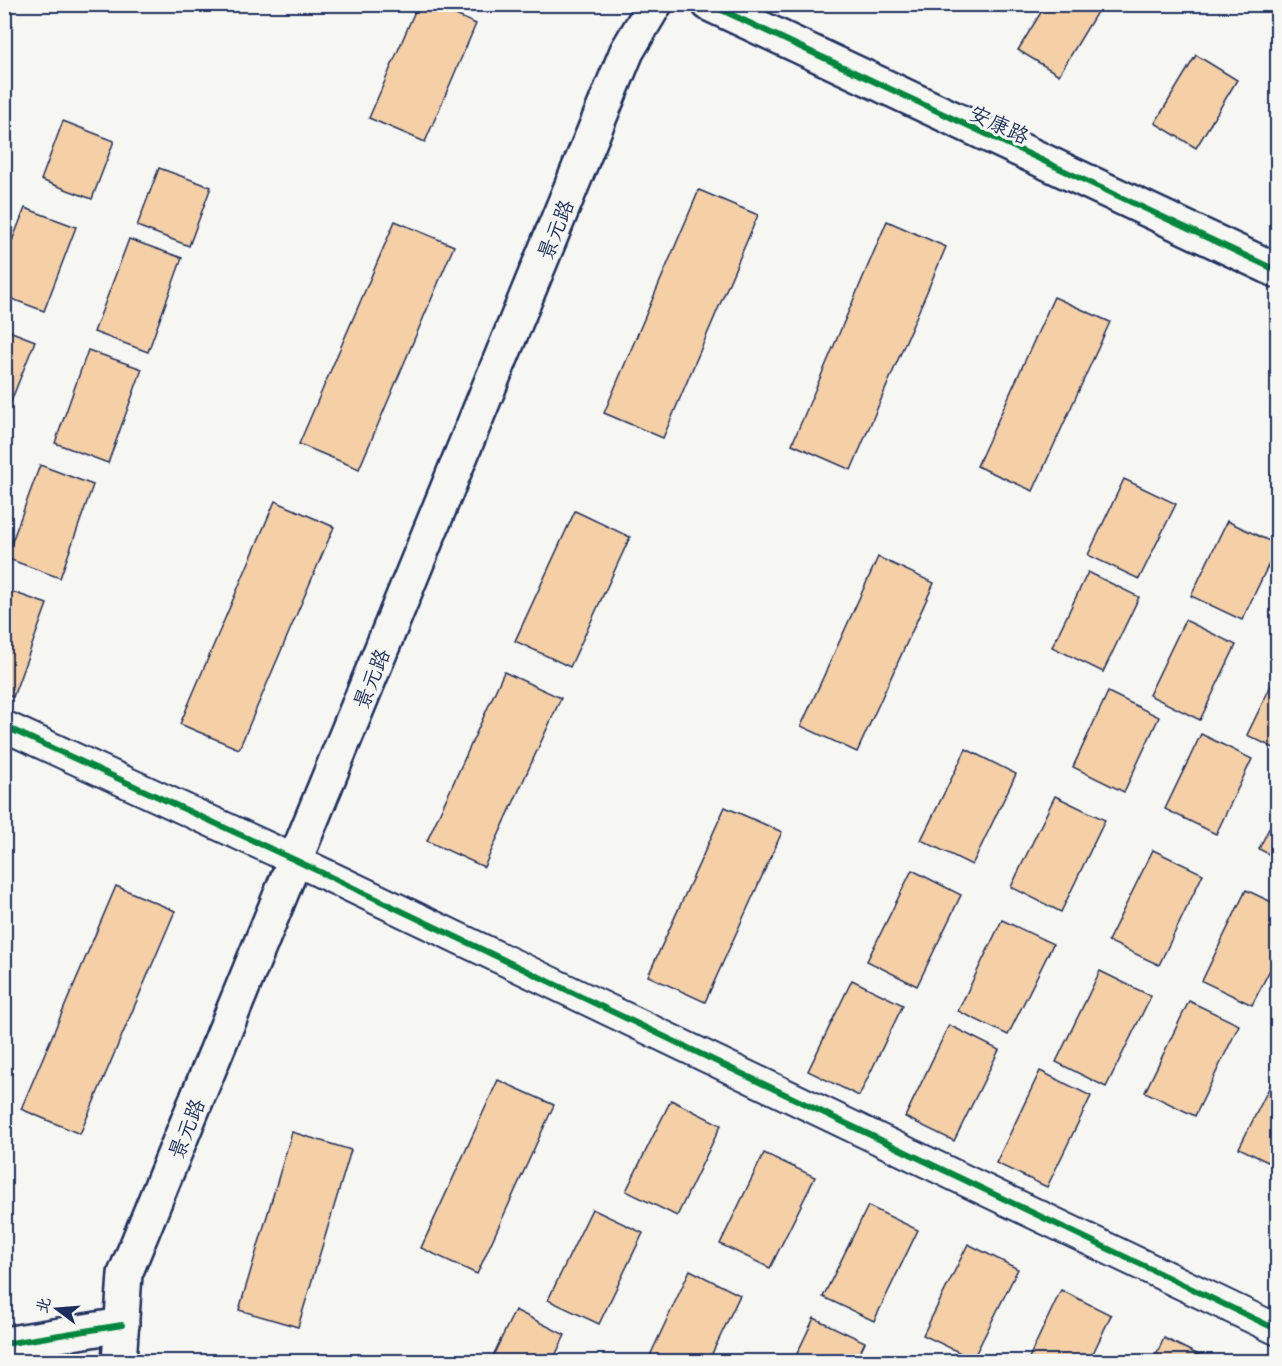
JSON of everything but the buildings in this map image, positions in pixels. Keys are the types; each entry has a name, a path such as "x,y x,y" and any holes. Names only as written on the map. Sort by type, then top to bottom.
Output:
{"main road":[{"name":"景元路","path":"119,1362 125,1274 627,51 655,4"},
{"name":"安康路","path":"709,4 1278,272"},
{"path":"4,1344 122,1324"}],"street":[{"path":"4,726 295,860 1278,1330"}],"cycle path":[{"path":"709,4 1278,271"},
{"path":"4,726 295,860 1278,1330"},
{"path":"4,1344 122,1325"}]}
